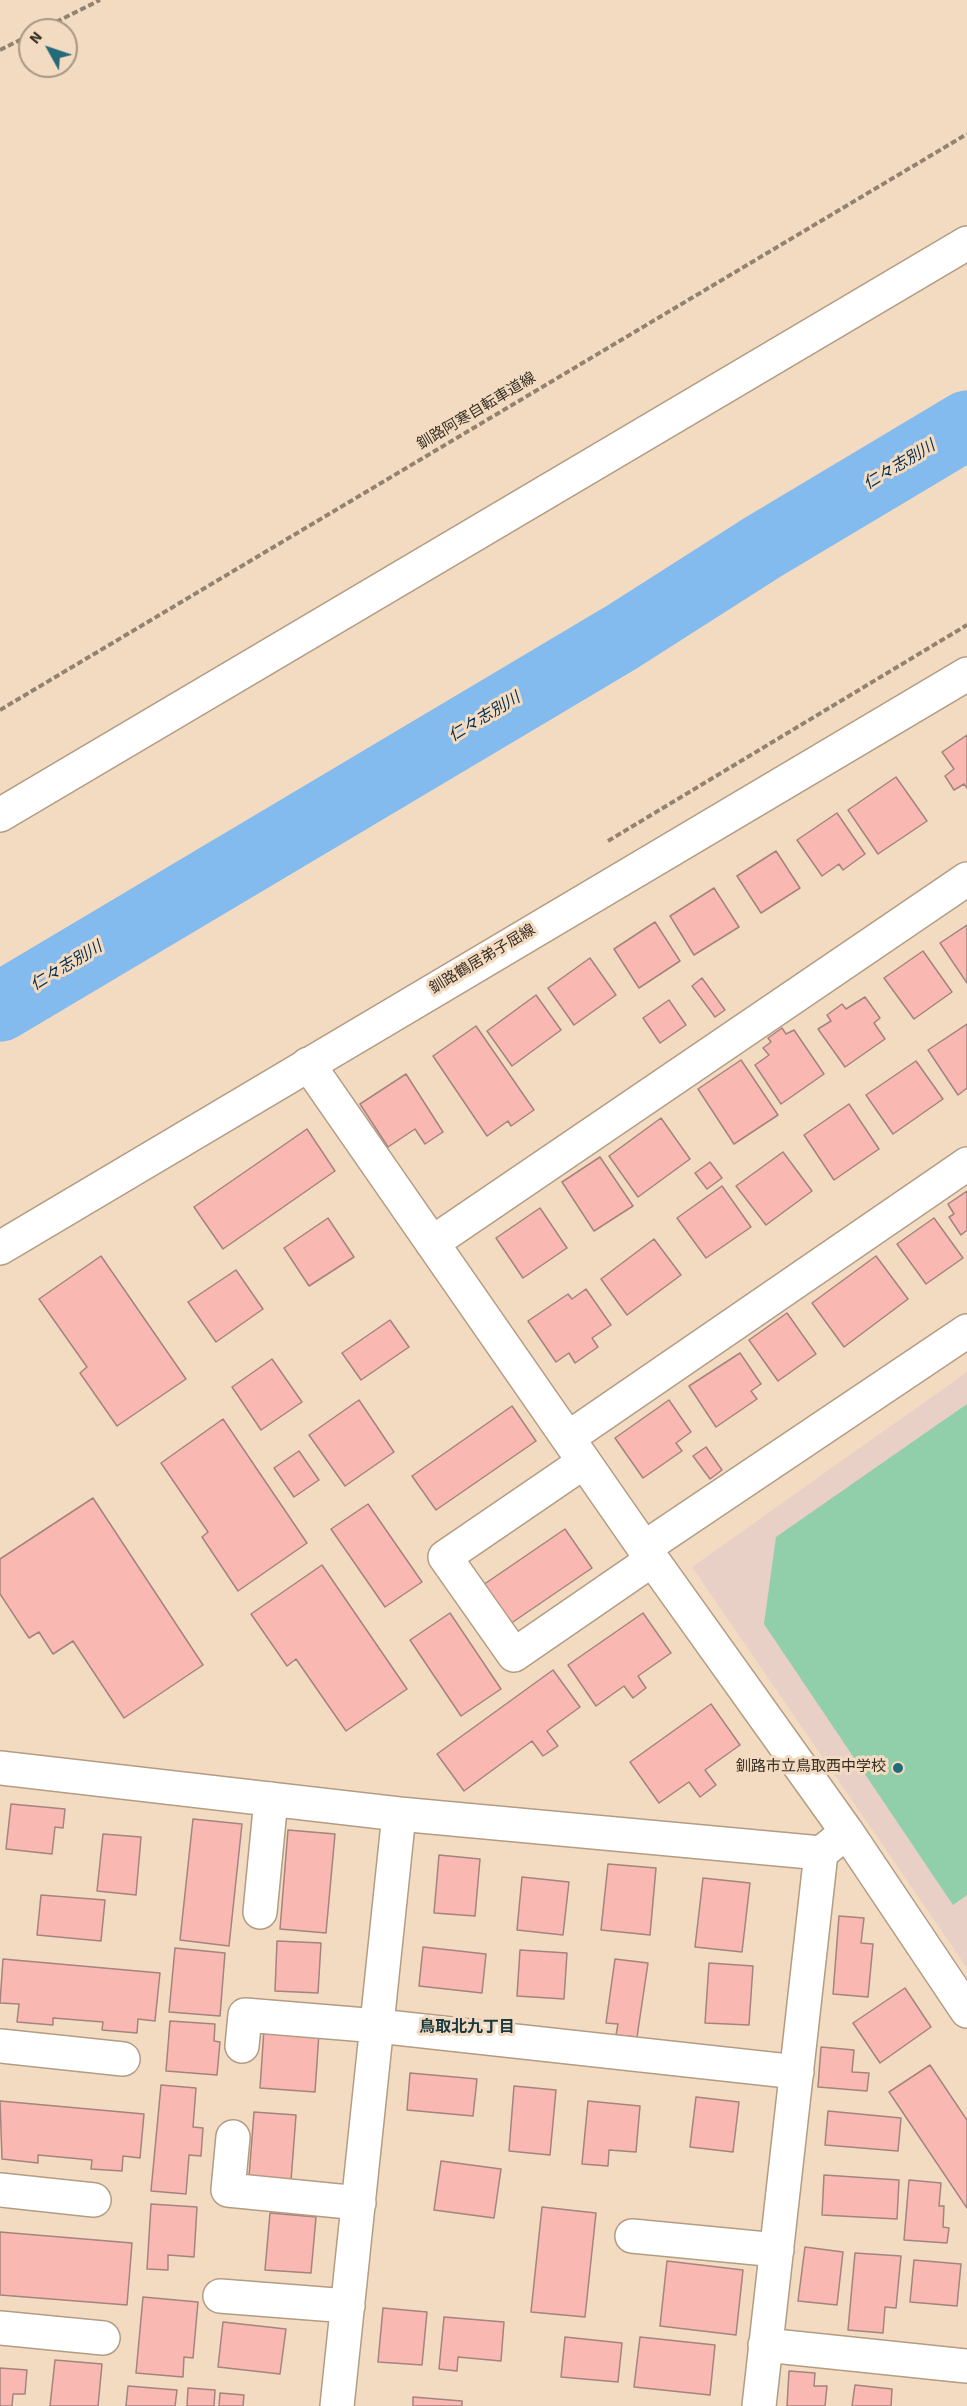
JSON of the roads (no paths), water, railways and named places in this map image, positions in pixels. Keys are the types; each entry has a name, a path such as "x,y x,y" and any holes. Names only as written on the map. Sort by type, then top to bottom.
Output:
{"street":[{"path":"0,815 967,243"},
{"name":"釧路鶴居弟子屈線","path":"0,1248 967,674"},
{"path":"432,1243 967,879"},
{"path":"308,1064 648,1554 847,1832 967,2010"},
{"path":"967,1164 576,1450 446,1557 514,1655 648,1554 967,1331"},
{"path":"0,1768 399,1814 821,1853 847,1832"},
{"path":"260,1912 271,1799"},
{"path":"337,2406 399,1814"},
{"path":"759,2406 821,1853"},
{"path":"242,2046 245,2014 378,2026 797,2072"},
{"path":"0,2046 123,2059"},
{"path":"233,2137 228,2190 359,2203"},
{"path":"0,2190 94,2200"},
{"path":"632,2236 777,2250"},
{"path":"220,2296 348,2306"},
{"path":"0,2328 103,2338"},
{"path":"765,2345 967,2366"}],"waterway":[{"name":"仁々志別川","path":"0,1007 622,637 763,547 967,425"}],"place":[{"name":"釧路市立鳥取西中学校","path":"898,1768"}],"district":[{"name":"鳥取北九丁目","path":"467,2028"}]}
